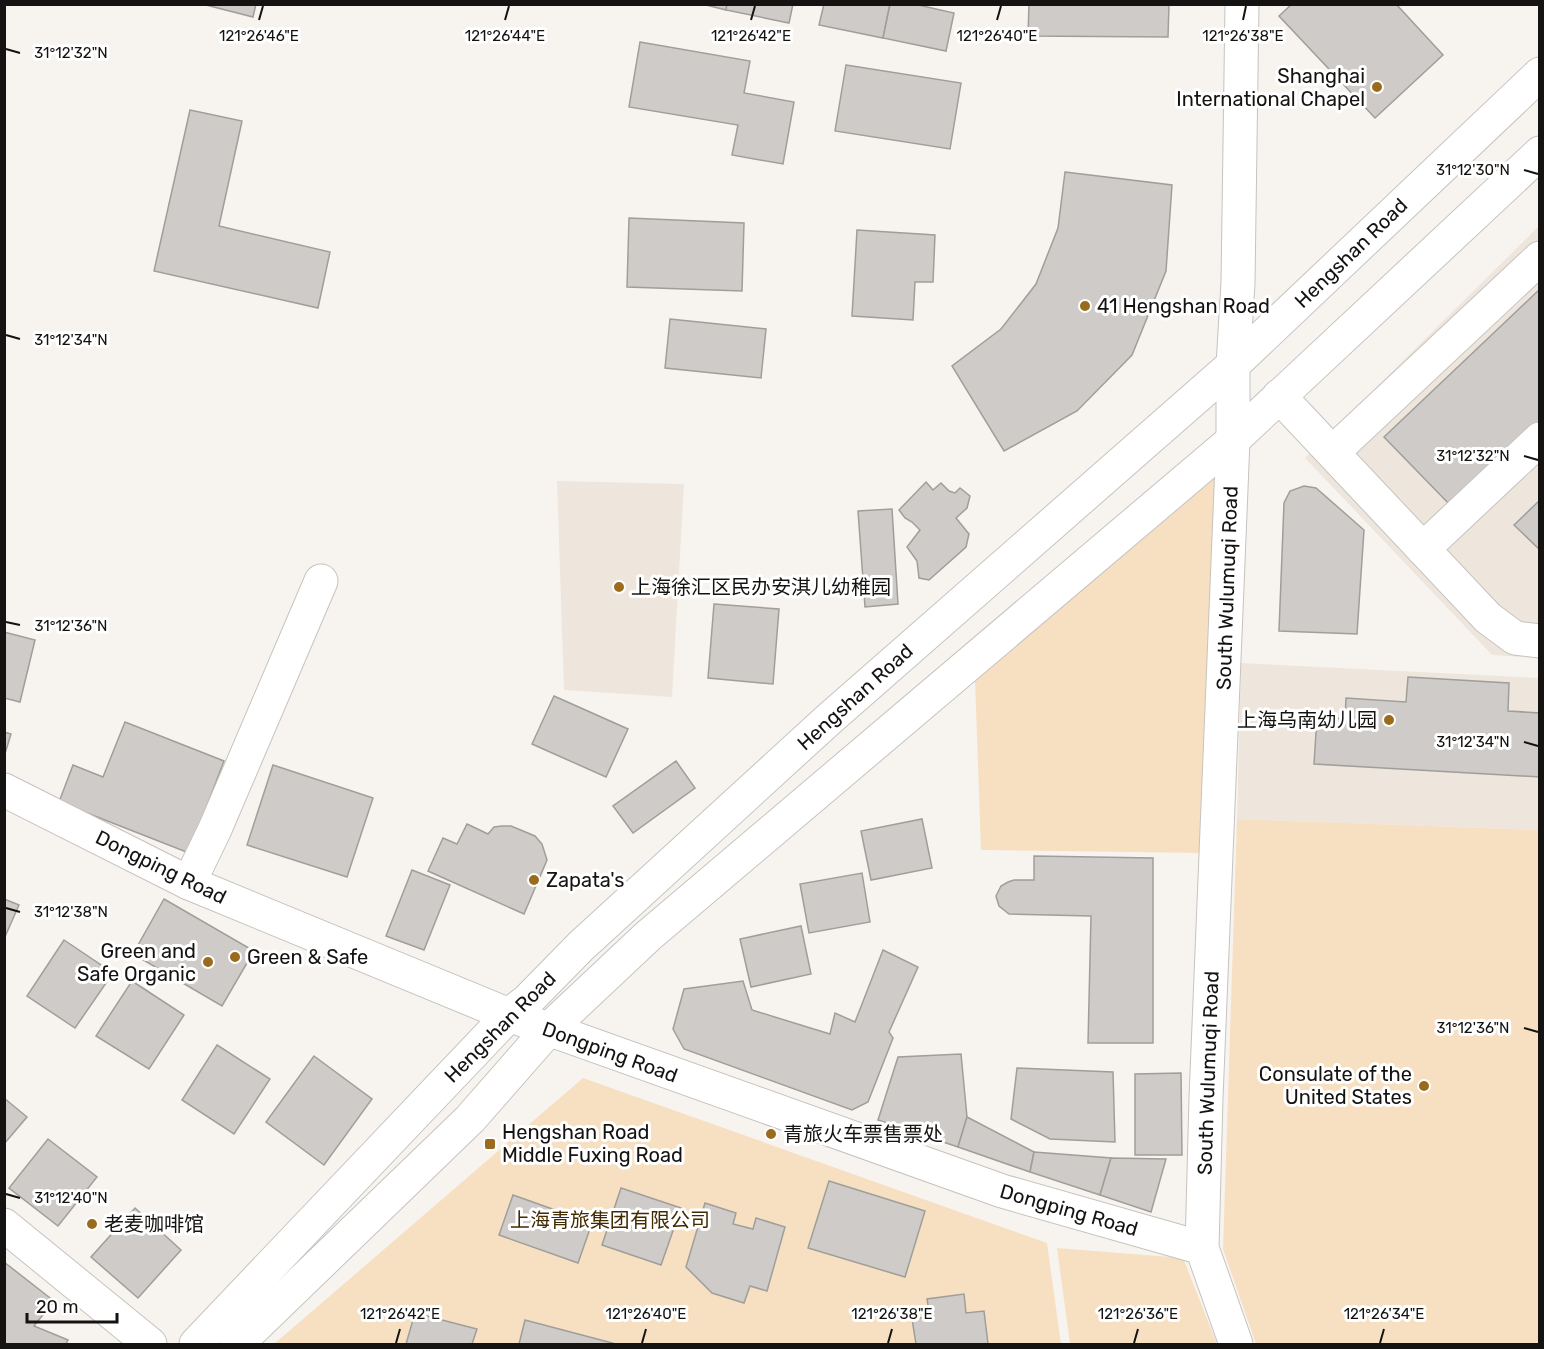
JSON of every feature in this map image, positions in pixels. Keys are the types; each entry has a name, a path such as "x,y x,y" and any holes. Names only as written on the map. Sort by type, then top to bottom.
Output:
{"main road":[{"name":"South Wulumuqi Road","path":"1236,1344 1202,1248 1233,440 1242,4"},
{"name":"Hengshan Road","path":"195,1344 508,1015 527,1000 581,946 828,720 1233,365 1539,74"},
{"name":"Hengshan Road","path":"237,1344 470,1119 548,1030 648,936 1233,440 1539,153"},
{"path":"1333,452 1539,258"},
{"path":"1280,396 1370,493 1426,536 1488,618 1515,638 1539,641"},
{"path":"1426,536 1539,439"},
{"path":"189,883 215,830 321,581"},
{"name":"Dongping Road","path":"4,790 189,883 508,1015 1002,1191 1202,1248"},
{"path":"4,1225 150,1344"}],"shaded area":[{"path":"1539,226 1539,658 1492,655 1305,458"},
{"name":"上海徐汇区民办安淇儿幼稚园","path":"557,481 684,484 672,697 564,690"},
{"name":"上海乌南幼儿园","path":"1241,663 1539,678 1539,830 1237,819"}],"green space":[{"path":"1218,468 1204,853 981,850 975,680"},
{"path":"1237,819 1539,830 1539,1344 1256,1344 1223,1249"},
{"name":"上海青旅集团有限公司","path":"583,1078 1047,1243 1061,1344 274,1344"},
{"path":"1057,1248 1183,1258 1217,1344 1070,1344"}],"building":[{"path":"202,4 256,4 253,17"},
{"path":"702,4 727,4 726,10"},
{"path":"727,4 793,4 789,23 726,10"},
{"path":"824,4 890,4 883,38 819,25"},
{"path":"890,4 914,4 954,13 946,51 883,38"},
{"path":"1029,4 1169,4 1168,37 1028,36"},
{"name":"Shanghai International Chapel","path":"1292,4 1396,4 1443,55 1375,118 1279,16"},
{"path":"640,42 750,61 744,93 794,102 783,164 732,155 738,125 629,107"},
{"path":"846,65 961,83 950,149 835,131"},
{"path":"190,110 242,121 219,226 330,252 318,308 154,271"},
{"name":"41 Hengshan Road","path":"1065,172 1172,185 1166,271 1132,355 1077,411 1004,451 952,366 1001,329 1036,284 1058,228"},
{"path":"629,218 744,223 742,291 627,287"},
{"path":"857,230 935,235 933,282 915,282 913,320 852,316"},
{"path":"1540,289 1540,421 1451,506 1384,437"},
{"path":"670,319 766,329 761,378 665,368"},
{"path":"926,482 933,490 941,483 949,491 955,493 960,488 970,496 967,508 956,518 969,534 966,547 929,580 919,578 917,561 907,547 920,530 899,510"},
{"path":"1304,486 1316,488 1364,530 1357,634 1279,631 1284,503 1290,491"},
{"path":"1540,500 1540,550 1514,525"},
{"path":"892,509 898,604 865,607 858,511"},
{"path":"714,604 779,609 773,684 708,678"},
{"path":"4,632 35,640 20,702 4,698"},
{"path":"1408,677 1509,683 1508,711 1540,713 1540,777 1314,764 1317,717 1345,719 1346,698 1406,702"},
{"path":"554,696 628,729 606,777 532,744"},
{"path":"125,722 224,761 189,853 59,802 73,765 103,777"},
{"path":"4,732 11,734 4,757"},
{"path":"676,761 695,788 633,833 613,806"},
{"path":"273,765 373,798 347,877 247,845"},
{"path":"922,819 932,868 871,880 861,831"},
{"path":"467,824 488,834 494,827 511,826 535,836 542,844 547,860 524,914 428,871 443,838 457,844"},
{"path":"1034,856 1153,858 1153,1043 1088,1043 1091,916 1009,914 999,906 996,896 1001,886 1014,880 1034,880"},
{"path":"412,870 450,885 424,950 386,936"},
{"path":"862,873 870,922 809,933 800,884"},
{"path":"4,899 19,905 4,939"},
{"path":"164,899 254,951 222,1006 133,954"},
{"path":"801,926 811,974 751,987 740,939"},
{"path":"64,940 113,973 75,1028 27,996"},
{"path":"883,950 918,967 889,1032 893,1038 868,1102 852,1110 684,1049 673,1029 684,989 743,981 752,1010 830,1034 835,1013 855,1022"},
{"path":"132,981 184,1015 149,1069 96,1036"},
{"path":"217,1045 270,1079 234,1134 182,1100"},
{"path":"961,1054 967,1117 958,1147 878,1120 898,1057"},
{"path":"314,1056 372,1099 324,1165 266,1122"},
{"path":"1017,1068 1113,1072 1115,1142 1050,1139 1011,1119"},
{"path":"1181,1073 1182,1155 1135,1155 1135,1074"},
{"path":"4,1098 27,1117 4,1144"},
{"path":"967,1117 1034,1152 1030,1172 958,1147"},
{"path":"48,1139 97,1177 58,1226 9,1188"},
{"path":"1034,1152 1111,1158 1100,1195 1030,1172"},
{"path":"1111,1158 1166,1159 1151,1212 1100,1195"},
{"path":"829,1181 925,1211 905,1277 808,1248"},
{"path":"621,1188 681,1208 661,1265 602,1245"},
{"path":"513,1195 592,1223 578,1263 499,1235"},
{"path":"705,1203 736,1213 733,1224 753,1229 756,1218 785,1227 767,1291 750,1286 744,1303 712,1293 686,1267"},
{"path":"135,1208 181,1250 138,1298 91,1257"},
{"path":"4,1262 54,1301 34,1326 68,1340 66,1344 4,1344"},
{"path":"964,1294 966,1313 984,1311 988,1344 916,1344 912,1319 930,1317 927,1299"},
{"path":"415,1313 477,1329 472,1344 406,1344"},
{"path":"525,1320 616,1344 519,1344"}],"place":[{"name":"Shanghai International Chapel","path":"1377,87"},
{"name":"41 Hengshan Road","path":"1085,306"},
{"name":"上海徐汇区民办安淇儿幼稚园","path":"619,587"},
{"name":"上海乌南幼儿园","path":"1389,720"},
{"name":"Zapata's","path":"534,880"},
{"name":"Green & Safe","path":"235,957"},
{"name":"Green and Safe Organic","path":"208,962"},
{"name":"Consulate of the United States","path":"1424,1086"},
{"name":"青旅火车票售票处","path":"771,1134"},
{"name":"Hengshan Road Middle Fuxing Road","path":"490,1144"},
{"name":"老麦咖啡馆","path":"92,1224"}]}
